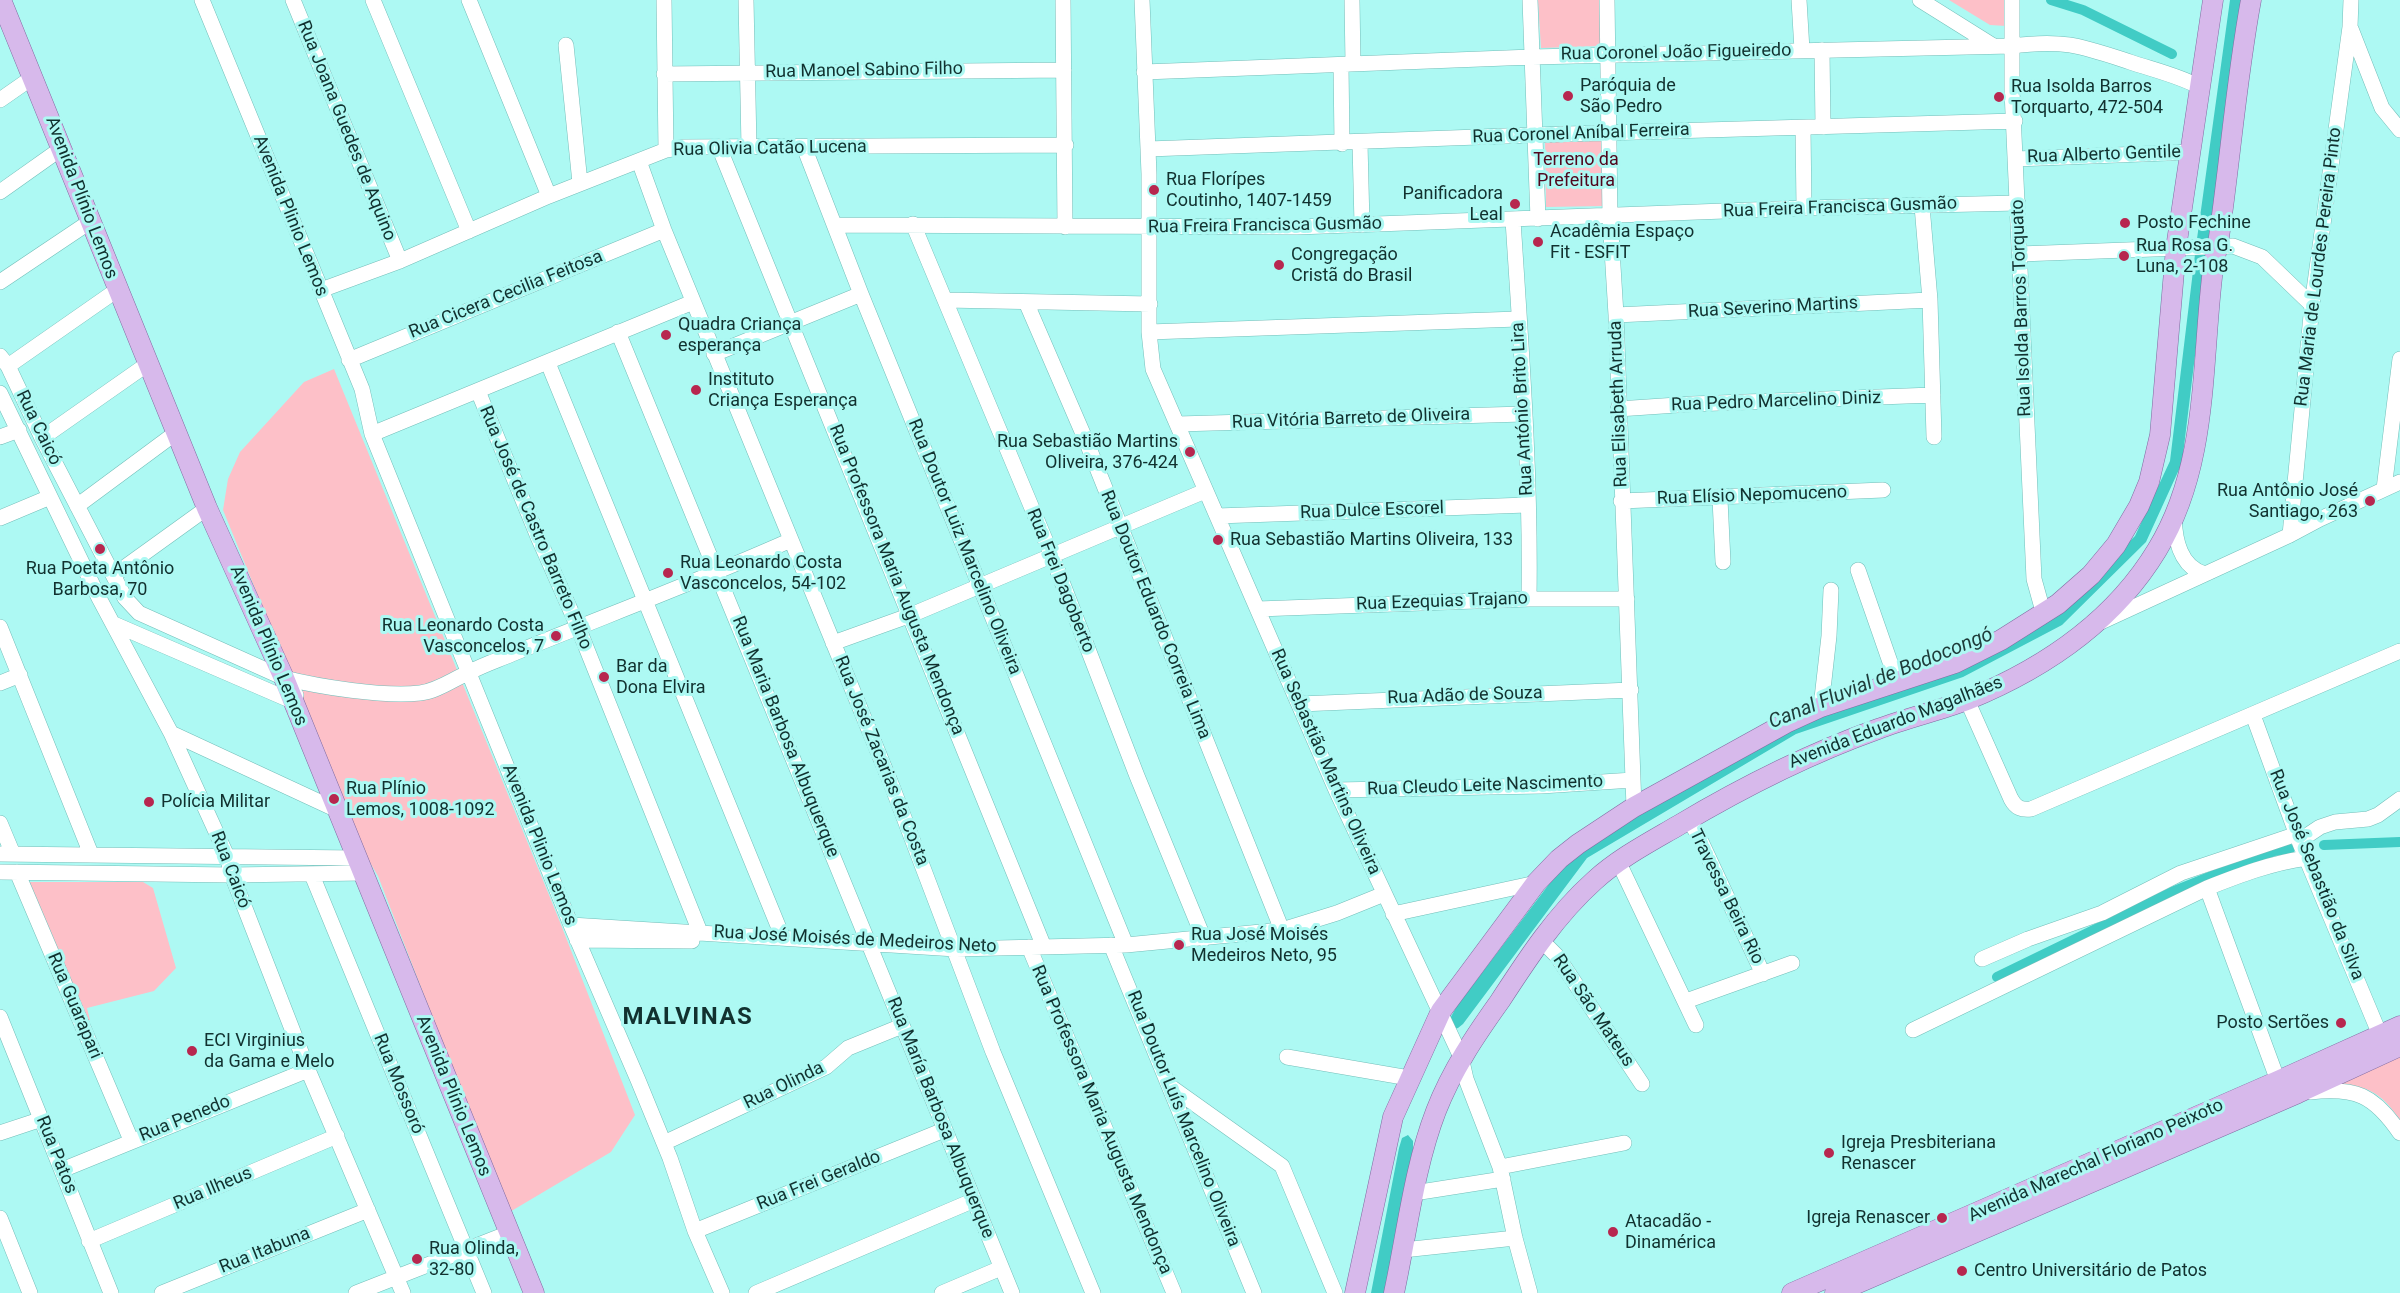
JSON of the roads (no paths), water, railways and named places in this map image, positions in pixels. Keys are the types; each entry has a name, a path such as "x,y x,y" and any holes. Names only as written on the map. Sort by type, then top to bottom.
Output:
{"main road":[{"name":"Avenida Eduardo Magalhães","path":"1355,1293 1393,1117 1409,1078 1441,1011 1536,883 1560,859 1578,844 1634,807 1740,747 1821,707 1955,663 2001,640 2044,615 2091,575 2116,545 2139,506 2156,460 2212,0"},
{"name":"Avenida Eduardo Magalhães","path":"1395,1293 1414,1193 1436,1113 1461,1057 1541,940 1570,904 1618,861 1688,819 1777,771 1824,748 1883,726 1967,700 2024,672 2095,625 2134,584 2158,549 2174,517 2195,455 2214,247 2251,0"},
{"name":"Avenida Plínio Lemos","path":"1,2 207,508 284,678 291,701 534,1293"},
{"name":"Avenida Marechal Floriano Peixoto","path":"1792,1293 2400,1026"},
{"name":"Avenida Marechal Floriano Peixoto","path":"1835,1293 2298,1093 2400,1046"}],"street":[{"name":"Avenida Plinio Lemos","path":"202,0 362,389 372,434 425,559 468,672 571,925 664,1143 695,1231"},
{"name":"Rua Joana Guedes de Aquino","path":"293,0 400,261"},
{"path":"374,0 469,231"},
{"path":"470,0 549,196"},
{"path":"664,0 666,150"},
{"path":"747,0 749,147"},
{"path":"1063,0 1065,227"},
{"name":"Rua Sebastião Martins Oliveira","path":"1142,0 1150,227 1149,333 1153,369 1336,790 1461,1057 1466,1079 1502,1173 1515,1238 1530,1293"},
{"path":"1342,144 1352,0"},
{"path":"1530,0 1533,135 1538,219"},
{"name":"Rua Elisabeth Arruda","path":"1606,0 1610,217 1616,315 1621,501 1627,599 1634,807"},
{"path":"1799,0 1802,50"},
{"path":"1920,0 1992,45"},
{"name":"Rua Isolda Barros Torquato","path":"2012,0 2011,46 2021,316 2034,579 2044,615"},
{"name":"Rua Maria de Lourdes Pereira Pinto","path":"2290,535 2312,305 2350,27 2351,0"},
{"path":"2350,27 2382,108 2400,130"},
{"name":"Rua Coronel João Figueiredo","path":"1144,72 1532,57 2011,46 2040,42 2074,44 2174,75 2200,87"},
{"path":"566,45 580,183"},
{"path":"1822,50 1823,127"},
{"name":"Rua Manoel Sabino Filho","path":"664,74 1064,70"},
{"path":"0,100 33,77"},
{"name":"Rua Coronel Aníbal Ferreira","path":"1148,149 2015,121"},
{"path":"1803,128 1804,208"},
{"path":"1360,143 1362,225"},
{"name":"Rua Olivia Catão Lucena","path":"321,290 400,261 580,183 666,150 684,147 1066,145"},
{"name":"Rua Professora Maria Augusta Mendonça","path":"719,147 911,615 1036,947 1174,1293"},
{"name":"Rua Doutor Luiz Marcelino Oliveira","path":"804,147 861,294 981,585 1119,945"},
{"path":"0,192 62,148"},
{"name":"Rua Alberto Gentile","path":"2016,159 2192,152"},
{"name":"Rua José Zacarias da Costa","path":"639,161 664,230 956,949 993,1052 1093,1293"},
{"name":"Rua Freira Francisca Gusmão","path":"835,225 1226,228 2018,203"},
{"path":"1922,206 1930,300 1934,437"},
{"path":"0,282 91,220"},
{"name":"Rua António Brito Lira","path":"1514,220 1530,552 1529,599"},
{"name":"Rua Frei Dagoberto","path":"913,224 1052,556 1137,776 1204,939"},
{"name":"Rua Cicera Cecilia Feitosa","path":"349,360 664,230"},
{"path":"2020,254 2233,246 2262,257 2312,305"},
{"path":"4,361 117,290"},
{"path":"714,354 790,321 861,294"},
{"path":"945,300 1150,304"},
{"name":"Rua Severino Martins","path":"1616,315 1930,300"},
{"path":"372,434 693,302"},
{"name":"Rua Doutor Eduardo Correia Lima","path":"1026,302 1086,443 1282,930"},
{"path":"1149,333 1518,319"},
{"name":"Rua Maria Barbosa Albuquerque","path":"618,332 869,943"},
{"path":"2384,489 2400,359"},
{"name":"Rua Caicó","path":"4,361 125,598 139,613 284,678 306,683 397,694 422,693 441,687 468,672 578,627 718,573 791,540"},
{"path":"42,438 148,363"},
{"path":"548,363 783,938"},
{"name":"Rua José de Castro Barreto Filho","path":"478,391 578,627 700,932"},
{"name":"Rua Caicó","path":"0,393 99,598 171,733 227,856 232,875 308,1070 403,1293"},
{"name":"Rua Pedro Marcelino Diniz","path":"1618,409 1692,404 1933,396"},
{"name":"Rua Vitória Barreto de Oliveira","path":"1178,424 1524,414"},
{"path":"0,438 19,430"},
{"path":"77,506 177,432"},
{"path":"2095,625 2400,482"},
{"name":"Rua Elísio Nepomuceno","path":"1621,501 1720,499 1883,490"},
{"path":"833,643 911,615 1205,491"},
{"path":"0,518 50,496"},
{"path":"1720,499 1723,562"},
{"name":"Rua Dulce Escorel","path":"1217,516 1527,505"},
{"path":"114,575 207,508"},
{"path":"2174,517 2177,541 2185,560 2197,572 2205,574"},
{"path":"1858,570 1897,682"},
{"path":"1821,707 1829,636 1831,590"},
{"name":"Rua Ezequias Trajano","path":"1258,609 1529,599 1627,599"},
{"path":"114,624 291,701 306,683"},
{"path":"0,627 91,854"},
{"path":"1967,700 2006,789 2018,808 2031,809 2400,651"},
{"path":"0,683 20,675"},
{"name":"Rua Adão de Souza","path":"1300,704 1630,690"},
{"name":"Rua José Sebastião da Silva","path":"2253,715 2298,838 2380,1035"},
{"path":"171,733 337,810"},
{"name":"Rua Cleudo Leite Nascimento","path":"1336,790 1541,786 1633,780"},
{"path":"1982,959 2036,936 2102,913 2181,873 2298,838 2335,822 2368,819 2378,815 2400,799"},
{"name":"Travessa Beira Rio","path":"1688,819 1697,833 1763,974"},
{"path":"0,823 7,854 227,856 359,865"},
{"path":"1913,1030 2207,888 2249,871 2284,861 2307,858"},
{"path":"1618,861 1696,1025"},
{"path":"0,872 312,875 359,865"},
{"name":"Rua Guarapari","path":"17,872 131,1140"},
{"name":"Rua Mossoró","path":"312,875 484,1293"},
{"path":"1394,914 1536,883"},
{"path":"2207,888 2278,1081"},
{"name":"Rua José Moisés de Medeiros Neto","path":"571,925 956,949 1119,945 1204,939 1282,930 1337,913 1384,894"},
{"path":"578,940 869,943"},
{"name":"Rua São Mateus","path":"1541,940 1557,956 1642,1084"},
{"name":"Rua María Barbosa Albuquerque","path":"869,943 1011,1293"},
{"name":"Rua Doutor Luís Marcelino Oliveira","path":"1119,945 1171,1087 1254,1293"},
{"name":"Travessa Beira Rio","path":"1686,1001 1792,963"},
{"name":"Rua Patos","path":"0,1017 111,1293"},
{"name":"Rua Olinda","path":"664,1143 826,1067 848,1048 902,1026"},
{"path":"1287,1057 1409,1078"},
{"name":"Rua Penedo","path":"62,1170 131,1140 308,1070"},
{"path":"1171,1087 1282,1166 1335,1293"},
{"path":"2298,1093 2344,1090 2361,1095 2388,1115 2400,1133"},
{"path":"0,1133 42,1119"},
{"name":"Rua Frei Geraldo","path":"695,1231 944,1130"},
{"name":"Rua Ilheus","path":"89,1241 337,1136"},
{"path":"1414,1193 1624,1143"},
{"path":"756,1293 972,1201"},
{"name":"Rua Itabuna","path":"162,1293 368,1210"},
{"path":"0,1218 6,1252 30,1293"},
{"path":"695,1231 722,1293"},
{"path":"356,1293 509,1233"},
{"path":"1403,1250 1515,1238"},
{"path":"942,1293 1001,1268"}],"water":[{"path":"2230,0 2245,0 2208,248 2182,463 2146,542 2062,625 1963,677 1796,734 1587,858 1463,1024 1450,1030 1448,1022 1457,1006 1574,851 1788,726 2053,618 2135,536 2170,461 2196,246"},
{"path":"1408,1135 1413,1141 1413,1150 1384,1293 1371,1293 1399,1148 1402,1138"}],"waterway":[{"path":"2051,0 2083,10 2172,54"},
{"path":"2324,845 2400,842"},
{"path":"1997,977 2172,892 2274,851 2290,849"}],"place":[{"name":"Paróquia de São Pedro","path":"1568,96"},
{"name":"Rua Isolda Barros Torquarto, 472-504","path":"1999,97"},
{"name":"Rua Florípes Coutinho, 1407-1459","path":"1154,190"},
{"name":"Panificadora Leal","path":"1515,204"},
{"name":"Posto Fechine","path":"2125,223"},
{"name":"Acadêmia Espaço Fit - ESFIT","path":"1538,242"},
{"name":"Rua Rosa G. Luna, 2-108","path":"2124,256"},
{"name":"Congregação Cristã do Brasil","path":"1279,265"},
{"name":"Quadra Criança esperança","path":"666,335"},
{"name":"Instituto Criança Esperança","path":"696,390"},
{"name":"Rua Sebastião Martins Oliveira, 376-424","path":"1190,452"},
{"name":"Rua Antônio José Santiago, 263","path":"2370,501"},
{"name":"Rua Sebastião Martins Oliveira, 133","path":"1218,540"},
{"name":"Rua Poeta Antônio Barbosa, 70","path":"100,549"},
{"name":"Rua Leonardo Costa Vasconcelos, 54-102","path":"668,573"},
{"name":"Rua Leonardo Costa Vasconcelos, 7","path":"556,636"},
{"name":"Bar da Dona Elvira","path":"604,677"},
{"name":"Rua Plínio Lemos, 1008-1092","path":"334,799"},
{"name":"Polícia Militar","path":"149,802"},
{"name":"Rua José Moisés Medeiros Neto, 95","path":"1179,945"},
{"name":"Posto Sertões","path":"2341,1023"},
{"name":"ECI Virginius da Gama e Melo","path":"192,1051"},
{"name":"Igreja Presbiteriana Renascer","path":"1829,1153"},
{"name":"Igreja Renascer","path":"1942,1218"},
{"name":"Atacadão - Dinamérica","path":"1613,1232"},
{"name":"Rua Olinda, 32-80","path":"417,1259"},
{"name":"Centro Universitário de Patos","path":"1962,1271"}],"district":[{"name":"MALVINAS","path":"688,1018"}],"park label":[{"name":"Terreno da Prefeitura","path":"1576,170"}],"water label":[{"name":"Canal Fluvial de Bodocongó","path":"1881,679"}]}
